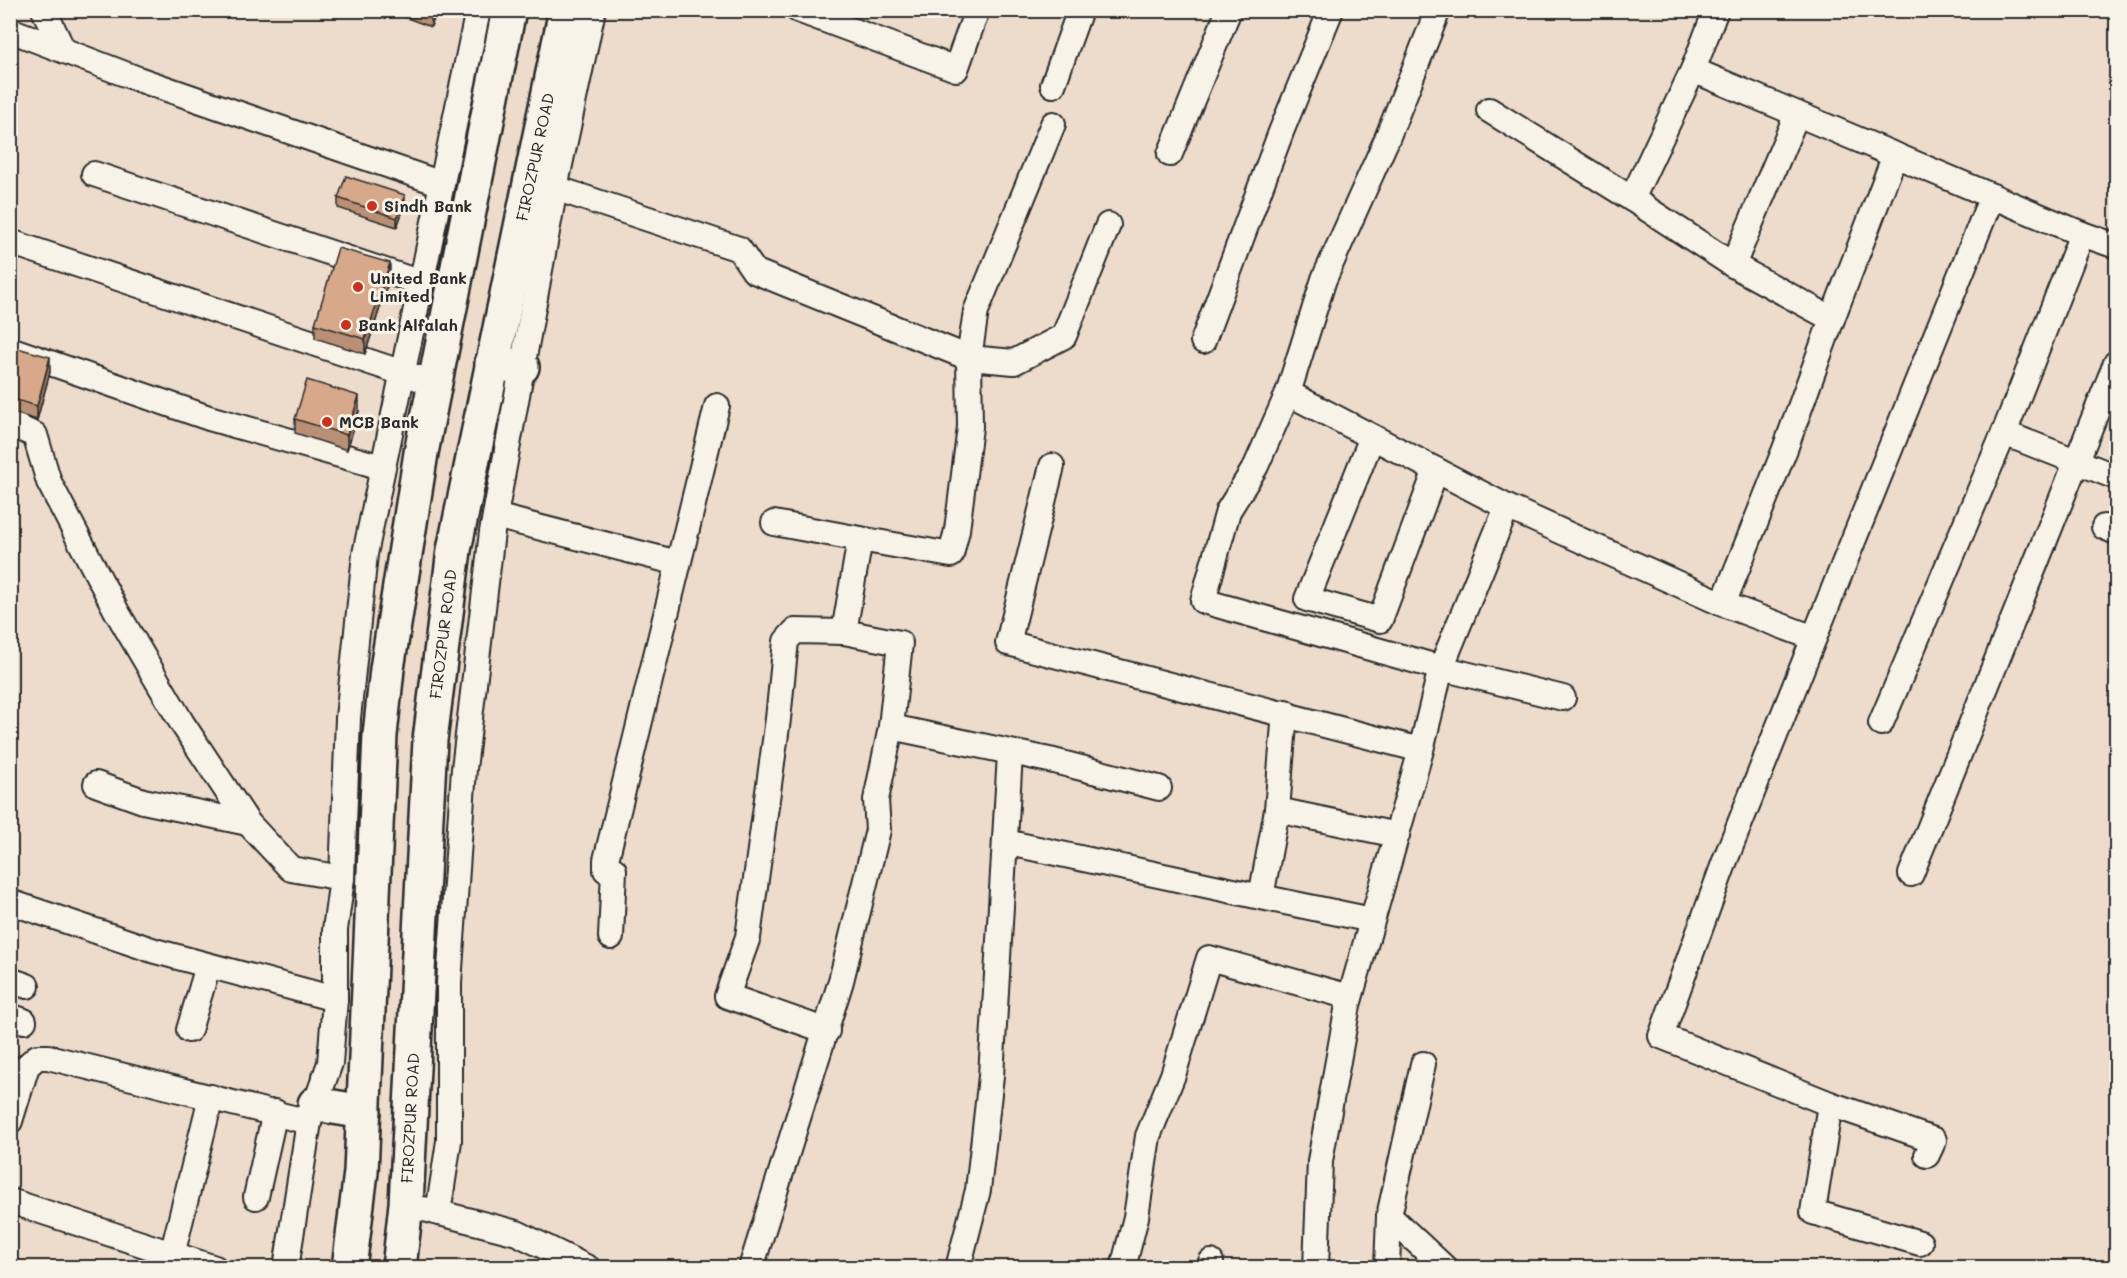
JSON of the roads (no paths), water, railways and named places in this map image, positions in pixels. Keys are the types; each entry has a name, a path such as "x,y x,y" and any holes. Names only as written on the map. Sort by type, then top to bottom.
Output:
{"highway":[{"path":"349,1268 361,1172 380,735 410,516 510,10"},
{"name":"FIROZPUR ROAD","path":"399,1268 406,1204 430,740 454,550 507,365 566,10"},
{"path":"380,735 430,740"},
{"path":"312,1113 364,1112"}],"street":[{"path":"44,10 63,50"},
{"path":"286,1268 312,1113 330,1062 335,999 335,930 342,878 355,631 365,554 478,10"},
{"path":"438,1213 449,1141 449,984 464,769 495,516 507,365 555,188 594,10"},
{"path":"798,10 956,69 977,10"},
{"path":"1053,85 1080,10"},
{"path":"1170,154 1228,10"},
{"path":"1203,341 1281,132 1331,10"},
{"path":"1438,10 1386,141 1324,279 1288,393 1256,466 1228,511 1203,601 1441,668 1563,698"},
{"path":"1632,199 1693,70 1716,10"},
{"path":"10,30 138,80 442,184"},
{"path":"1693,70 2082,234 2116,246"},
{"path":"1489,110 1733,265 1832,319"},
{"path":"1733,265 1797,114"},
{"path":"774,523 951,555 957,530 970,427 969,358 976,311 1053,124"},
{"path":"1723,604 1785,449 1895,155"},
{"path":"94,174 421,283"},
{"path":"555,188 739,249 754,271 969,358 1014,362 1064,336 1108,225"},
{"path":"1927,1155 1934,1140 1830,1104 1661,1036 1726,858 1992,196"},
{"path":"1881,723 2004,434 2082,234"},
{"path":"10,242 436,384"},
{"path":"10,349 209,418 382,467"},
{"path":"1911,874 2116,363"},
{"path":"1288,393 1507,507 1723,604 1814,638"},
{"path":"610,938 614,870 606,870 606,860 717,406"},
{"path":"10,424 35,435 49,482 117,612 182,723 248,823 291,869 342,878"},
{"path":"2004,434 2116,477"},
{"path":"1372,437 1306,599 1380,620 1436,470"},
{"path":"1052,466 1008,643 1285,712 1421,750"},
{"path":"1316,1268 1320,1161 1350,997 1421,750 1441,668 1507,507"},
{"path":"495,516 678,563"},
{"path":"844,632 860,538"},
{"path":"751,1268 827,1031 878,830 876,800 891,727 900,643 844,632 795,631 786,641 778,719 748,937 727,996 827,1031"},
{"path":"1261,897 1277,810 1285,712"},
{"path":"891,727 1010,754 1054,761 1159,788"},
{"path":"958,1268 978,1190 988,1099 1010,754"},
{"path":"96,784 143,801 248,823"},
{"path":"1277,810 1396,835"},
{"path":"1005,842 1372,920"},
{"path":"10,902 155,951 335,999"},
{"path":"1123,1268 1136,1217 1148,1136 1173,1075 1209,958 1350,997"},
{"path":"189,1030 208,966"},
{"path":"10,1121 27,1066 36,1057 48,1057 275,1112 312,1113"},
{"path":"1387,1268 1389,1216 1423,1064"},
{"path":"172,1255 212,1096"},
{"path":"1830,1104 1813,1212 1920,1243"},
{"path":"256,1197 275,1112"},
{"path":"10,1201 214,1268"},
{"path":"406,1204 517,1233 588,1268"},
{"path":"1389,1216 1445,1268"}],"place":[{"name":"Sindh Bank","path":"372,206"},
{"name":"United Bank Limited","path":"358,287"},
{"name":"Bank Alfalah","path":"346,325"},
{"name":"MCB Bank","path":"327,422"}]}
